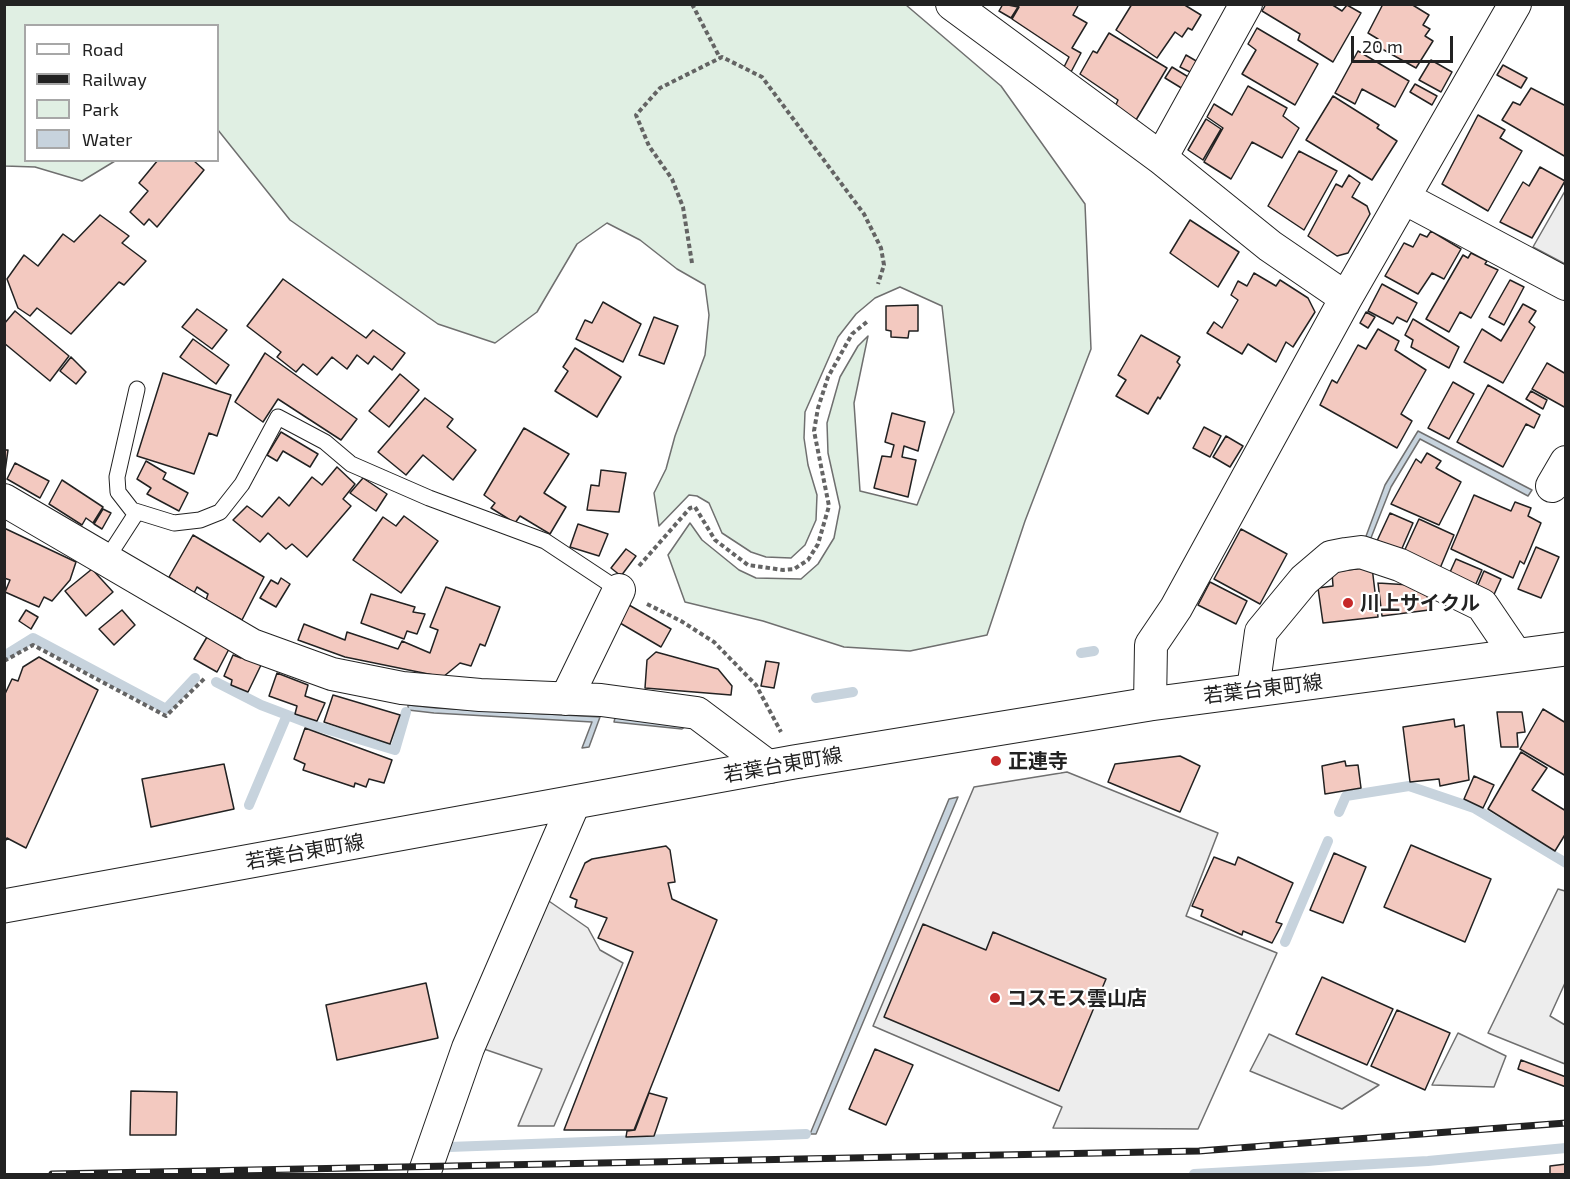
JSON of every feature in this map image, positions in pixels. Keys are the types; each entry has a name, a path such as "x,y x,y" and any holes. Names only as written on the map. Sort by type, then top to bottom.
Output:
{"main road":[{"name":"若葉台東町線","path":"4,906 782,765 1150,704 1566,649"}],"street":[{"path":"1161,159 1246,4"},
{"path":"1150,704 1152,645 1176,608 1346,298 1406,199 1515,4"},
{"path":"968,10 1270,246 1346,298"},
{"path":"1406,199 1566,284"},
{"path":"4,500 252,645 332,674 402,688 480,695 601,700 697,713 782,765"},
{"path":"1253,690 1261,632 1304,580 1331,557 1361,552 1400,565 1482,605 1516,656"},
{"path":"566,699 619,590"},
{"path":"424,1174 468,1048 574,803"}],"lane":[{"path":"137,389 117,477 118,492 132,510 174,523 200,520 220,512 242,484 278,417 325,442 359,468 429,498 545,541 619,590"},
{"path":"106,560 137,512"}],"path":[{"path":"692,4 720,58 762,77 864,214 884,265 878,284"},
{"path":"692,263 683,207 672,178 649,146 636,115 660,88 720,58"},
{"path":"782,765 771,710 756,685 714,642 681,621 619,590 690,508 695,507 715,540 748,565 783,570 794,569 808,560 818,544 829,506 814,431 818,408 828,377 852,334 868,321"},
{"path":"4,661 33,645 166,716 205,678"}],"green space":[{"path":"5,4 906,5 1001,86 1085,204 1091,349 1025,521 987,635 910,651 844,647 763,621 685,602 668,555 690,523 702,540 739,570 756,578 801,579 818,564 834,538 840,507 828,453 827,423 840,377 858,346 868,336 854,403 860,491 917,505 954,412 942,306 900,287 875,298 856,314 838,337 805,412 804,438 808,465 817,495 816,520 805,545 791,558 766,557 751,552 722,533 709,503 697,496 689,495 659,526 654,493 666,469 675,436 705,355 709,315 705,285 677,269 640,240 607,223 577,244 537,312 495,343 438,324 290,220 219,131 219,24 24,24 24,162 113,162 82,181 35,167 5,166"}],"shaded area":[{"path":"1565,191 1565,264 1533,247"},
{"path":"1067,772 1218,833 1186,916 1277,953 1198,1129 1053,1128 1062,1107 873,1026 974,787"},
{"path":"1558,889 1565,891 1565,983 1550,1016 1565,1025 1565,1064 1488,1033"},
{"path":"543,897 588,928 600,950 623,963 554,1126 518,1126 542,1069 481,1048"},
{"path":"1458,1033 1506,1056 1494,1087 1432,1085"},
{"path":"1269,1034 1379,1085 1342,1109 1250,1071"}],"water":[{"path":"1418,431 1532,490 1528,496 1420,439 1391,487 1367,548 1362,547 1385,485"},
{"path":"408,705 600,717 589,747 582,748 592,722 434,713 408,710"},
{"path":"615,718 689,724 682,729 614,722"},
{"path":"958,797 816,1134 810,1134 949,799"}],"building":[{"path":"1003,4 1018,7 1011,18 999,11"},
{"path":"1016,4 1079,4 1073,15 1087,23 1072,48 1081,53 1071,72 1064,67 1069,57 1012,19 1019,7"},
{"path":"1132,4 1183,4 1201,15 1192,30 1188,28 1182,37 1175,32 1157,58 1116,30"},
{"path":"1266,4 1331,4 1342,11 1347,5 1361,13 1333,62 1298,40 1300,34 1262,11"},
{"path":"1383,4 1411,4 1429,15 1423,25 1430,29 1425,36 1433,41 1416,68 1375,45 1378,39 1368,33"},
{"path":"1257,28 1318,64 1295,105 1242,74 1256,50 1248,44"},
{"path":"1109,33 1167,68 1136,120 1115,107 1118,100 1080,74 1093,51 1097,53"},
{"path":"1358,51 1409,81 1395,107 1362,89 1355,104 1335,93"},
{"path":"1186,55 1198,62 1192,73 1180,67"},
{"path":"1431,60 1452,72 1441,92 1419,80"},
{"path":"1503,65 1527,78 1521,88 1497,75"},
{"path":"1172,67 1190,78 1183,89 1165,78"},
{"path":"1415,84 1437,96 1432,105 1410,92"},
{"path":"1248,86 1287,108 1283,116 1299,128 1282,158 1252,142 1231,179 1204,162 1223,128 1207,117 1214,104 1232,115"},
{"path":"1531,88 1566,106 1566,157 1502,120 1513,102 1520,105"},
{"path":"1333,96 1379,125 1377,128 1397,141 1372,180 1306,140"},
{"path":"1478,115 1505,130 1500,138 1522,151 1488,211 1442,184"},
{"path":"1206,119 1221,129 1203,160 1188,150"},
{"path":"1299,151 1337,171 1304,230 1268,206"},
{"path":"156,162 195,162 204,170 157,227 149,219 144,225 130,212 148,191 139,183"},
{"path":"1540,167 1565,181 1532,238 1500,222 1523,182 1529,186"},
{"path":"1349,175 1360,183 1352,197 1367,206 1370,214 1348,253 1337,256 1308,236 1336,184 1342,187"},
{"path":"100,215 129,236 122,243 146,261 124,285 119,282 71,334 37,308 30,316 18,308 7,279 24,255 38,266 63,234 74,242"},
{"path":"1190,220 1239,252 1218,287 1170,253"},
{"path":"1431,231 1461,249 1444,279 1432,273 1418,294 1385,276 1404,243 1413,247 1420,234 1427,237"},
{"path":"1471,253 1487,261 1485,264 1498,270 1471,318 1460,312 1449,332 1426,319 1463,255 1468,258"},
{"path":"1254,273 1276,286 1280,280 1308,298 1315,312 1293,347 1286,342 1276,362 1248,344 1242,354 1207,333 1214,322 1222,328 1238,300 1231,295 1238,281 1247,286"},
{"path":"283,279 366,338 373,330 405,353 392,370 374,356 368,364 357,355 347,369 332,357 317,375 303,364 296,372 277,357 281,352 247,326"},
{"path":"1510,280 1524,287 1504,325 1489,317"},
{"path":"1382,284 1417,303 1407,322 1397,317 1393,324 1368,311"},
{"path":"603,302 641,324 623,362 576,339 585,320 592,323"},
{"path":"1523,304 1536,311 1529,322 1535,327 1503,383 1464,362 1482,329 1501,341"},
{"path":"918,305 918,331 909,331 908,338 891,337 891,331 886,330 886,306"},
{"path":"197,309 227,330 212,349 182,327"},
{"path":"15,311 69,356 50,381 4,343 4,324"},
{"path":"1366,312 1375,317 1368,328 1360,323"},
{"path":"654,317 678,326 664,364 639,355"},
{"path":"1413,319 1459,347 1449,368 1411,347 1413,340 1405,335"},
{"path":"1378,329 1399,341 1395,350 1426,370 1401,414 1412,421 1397,448 1320,405 1332,380 1337,383 1358,345 1366,349"},
{"path":"1141,335 1180,357 1177,362 1180,365 1160,399 1158,397 1148,414 1116,396 1126,380 1118,375"},
{"path":"193,339 229,365 216,384 180,357"},
{"path":"575,348 621,377 597,417 555,391 568,371 563,367"},
{"path":"265,353 357,419 341,440 278,399 263,422 235,402"},
{"path":"71,357 86,372 76,384 60,371"},
{"path":"1547,363 1566,374 1566,408 1532,389"},
{"path":"163,373 231,395 217,436 209,433 194,474 137,456"},
{"path":"400,374 419,390 389,427 369,411"},
{"path":"1453,382 1474,394 1449,439 1428,428"},
{"path":"1488,385 1540,415 1534,428 1526,424 1503,467 1457,442"},
{"path":"1531,391 1547,400 1543,409 1526,399"},
{"path":"425,398 453,419 447,427 476,450 453,480 423,455 406,475 378,452"},
{"path":"892,413 925,422 918,451 904,446 902,457 916,460 908,497 874,488 882,456 891,457 894,445 885,442"},
{"path":"1204,427 1221,436 1210,457 1193,448"},
{"path":"524,428 569,454 544,493 566,507 550,534 520,516 515,523 491,508 495,503 484,495"},
{"path":"281,432 318,454 310,467 283,451 277,461 267,455"},
{"path":"1226,436 1243,446 1230,467 1213,457"},
{"path":"4,450 8,450 4,479"},
{"path":"1427,453 1441,461 1436,468 1461,482 1439,525 1391,504 1416,459 1421,463"},
{"path":"146,461 166,473 163,479 188,493 179,511 147,494 151,488 137,479"},
{"path":"15,463 49,481 40,498 7,479"},
{"path":"337,467 355,484 343,499 351,506 307,557 292,544 286,549 268,533 260,542 233,520 247,506 262,517 279,497 289,506 312,477 322,485"},
{"path":"601,470 626,473 619,512 587,510 591,485 599,486"},
{"path":"363,478 387,494 376,511 350,493"},
{"path":"62,480 103,507 93,523 86,518 82,525 49,504"},
{"path":"1474,495 1511,511 1515,502 1531,508 1528,516 1541,523 1524,564 1520,561 1513,578 1451,549"},
{"path":"103,509 111,513 102,529 94,524"},
{"path":"1390,513 1413,523 1400,553 1376,543"},
{"path":"404,516 438,541 401,593 353,560 383,517 396,526"},
{"path":"1419,519 1454,535 1438,573 1402,556"},
{"path":"578,524 608,534 599,556 570,547"},
{"path":"4,528 76,562 70,580 52,601 44,597 39,607 5,592 10,580 4,578"},
{"path":"1241,529 1287,554 1260,604 1214,579"},
{"path":"193,535 264,577 242,620 206,600 208,594 197,587 194,593 169,577"},
{"path":"1536,547 1559,557 1541,598 1518,589"},
{"path":"626,549 636,556 621,576 611,568"},
{"path":"1456,559 1482,570 1472,593 1446,581"},
{"name":"川上サイクル","path":"1372,567 1378,617 1323,623 1318,588 1333,586 1332,572"},
{"path":"92,569 113,592 86,616 65,591"},
{"path":"1484,571 1501,579 1492,599 1475,592"},
{"path":"281,578 290,584 276,607 260,598 271,580 278,584"},
{"path":"1210,582 1247,601 1236,624 1198,605"},
{"path":"1378,583 1426,586 1429,610 1382,616"},
{"path":"446,587 500,607 485,646 480,644 471,666 460,663 443,677 345,657 298,640 304,624 345,640 347,632 398,649 402,641 430,653 438,630 430,627"},
{"path":"371,594 415,607 413,612 425,614 417,634 407,631 404,639 361,623"},
{"path":"629,605 671,629 661,647 620,623"},
{"path":"26,610 38,617 31,629 19,621"},
{"path":"122,610 135,625 114,645 99,629"},
{"path":"207,637 229,649 217,672 194,659"},
{"path":"656,652 718,669 732,686 731,695 645,688 647,660"},
{"path":"243,654 262,663 248,692 231,685 232,680 224,676 233,655 241,658"},
{"path":"39,657 98,690 26,848 7,838 4,843 4,696 12,679 18,681 23,667"},
{"path":"766,661 779,663 774,688 761,686"},
{"path":"277,673 308,685 305,696 325,703 317,721 295,714 297,706 269,696"},
{"path":"333,695 400,715 390,744 324,722"},
{"path":"1543,709 1566,723 1566,776 1520,749"},
{"path":"1497,712 1522,712 1525,732 1517,733 1518,747 1501,747"},
{"path":"1454,719 1455,727 1464,725 1469,780 1440,786 1439,779 1410,782 1403,727"},
{"path":"305,728 392,760 384,783 369,779 366,787 355,783 354,787 303,770 305,764 294,759"},
{"path":"1521,752 1547,768 1532,790 1566,811 1566,833 1555,851 1488,809"},
{"path":"1180,756 1200,766 1180,812 1108,782 1115,764"},
{"path":"1345,761 1346,766 1358,765 1361,788 1325,794 1322,766"},
{"path":"224,764 234,809 151,827 142,779"},
{"path":"1474,776 1494,785 1483,808 1464,799"},
{"path":"1411,845 1491,879 1465,942 1384,907"},
{"path":"666,846 670,850 675,882 668,883 672,899 717,920 634,1130 564,1130 633,952 598,938 607,918 575,907 577,900 570,897 585,863 592,859"},
{"path":"1334,853 1366,867 1343,923 1310,910"},
{"path":"1214,857 1235,865 1238,857 1293,883 1276,922 1282,924 1272,943 1243,931 1242,935 1201,916 1203,910 1192,906"},
{"name":"コスモス雲山店","path":"923,924 986,950 993,932 1106,979 1059,1091 884,1017"},
{"path":"1322,977 1393,1009 1367,1065 1296,1034"},
{"path":"426,983 438,1038 337,1060 326,1005"},
{"path":"1397,1010 1450,1033 1425,1090 1371,1066"},
{"path":"875,1049 913,1065 886,1125 849,1109"},
{"path":"1521,1060 1566,1077 1566,1087 1518,1069"},
{"path":"131,1091 177,1092 176,1135 130,1135"},
{"path":"649,1093 667,1098 654,1136 626,1137 627,1131 635,1130"},
{"path":"1566,1164 1566,1174 1550,1174 1550,1166"}],"waterway":[{"path":"4,656 33,638 166,709 195,678"},
{"path":"1081,653 1094,651"},
{"path":"216,682 261,705 316,726 395,750 406,712"},
{"path":"816,698 853,692"},
{"path":"249,805 287,715"},
{"path":"1339,812 1346,796 1409,786 1474,808 1566,863"},
{"path":"1285,942 1328,841"},
{"path":"449,1147 806,1134"},
{"path":"1194,1174 1428,1161 1566,1148"}],"railway":[{"path":"52,1174 1199,1151 1566,1123"}],"place":[{"name":"川上サイクル","path":"1348,603"},
{"name":"正連寺","path":"996,761"},
{"name":"コスモス雲山店","path":"995,998"}]}
